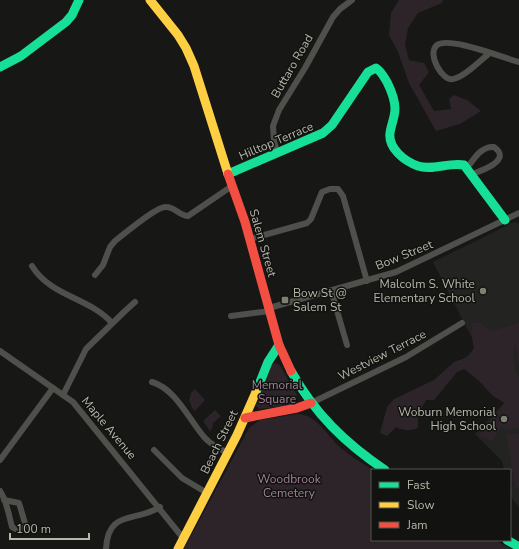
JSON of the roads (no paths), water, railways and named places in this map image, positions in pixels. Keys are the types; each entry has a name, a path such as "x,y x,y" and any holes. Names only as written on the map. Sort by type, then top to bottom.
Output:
{"street":[{"path":"0,67 21,56 66,22 72,15 79,0"},
{"name":"Salem Street","path":"150,0 175,32 188,53 195,69 210,122 243,214 279,345 293,375 311,403 341,438 363,456 383,469"},
{"name":"Buttaro Road","path":"276,152 273,126 279,110 305,68 333,17 340,9 352,0"},
{"path":"490,53 452,80 448,79 443,74 433,57 434,49 442,42 470,46 519,62"},
{"name":"Hilltop Terrace","path":"228,174 328,130 361,81 370,70 374,68 378,69 381,73 395,103 395,112 390,137 394,149 407,160 420,167 427,168 454,164 463,165 469,171"},
{"path":"492,146 497,149 499,156 496,163 490,167 469,171 475,157 486,148 492,146"},
{"path":"469,171 505,220"},
{"path":"95,275 103,265 109,250 115,241 158,208 169,207 184,216 188,216 232,186"},
{"path":"250,239 307,223 311,219 322,192 330,189 338,189 341,192 344,201 367,281"},
{"name":"Bow Street","path":"231,316 269,310 401,270 519,213"},
{"path":"32,266 38,276 47,284 101,313 112,323"},
{"path":"331,290 347,345"},
{"path":"63,394 85,351 135,302"},
{"name":"Westview Terrace","path":"311,403 406,357 462,324"},
{"name":"Beach Street","path":"178,549 245,418 267,363 279,345"},
{"name":"Maple Avenue","path":"0,351 63,394 76,405 160,507 183,538"},
{"path":"152,382 163,387 176,400 205,438 228,453"},
{"path":"0,460 53,388"},
{"path":"245,418 263,413 302,407 311,403"},
{"path":"154,450 182,478 207,493"},
{"path":"0,491 13,528 17,529 24,527 25,523 19,503 4,500"},
{"path":"106,549 108,533 115,523 160,507"},
{"path":"509,541 519,547"}],"place":[{"name":"Malcolm S. White Elementary School","path":"483,291"},
{"name":"Bow St @ Salem St","path":"285,300"},
{"name":"Woburn Memorial High School","path":"504,419"}],"park label":[{"name":"Memorial Square","path":"277,392"},
{"name":"Woodbrook Cemetery","path":"289,486"}]}
